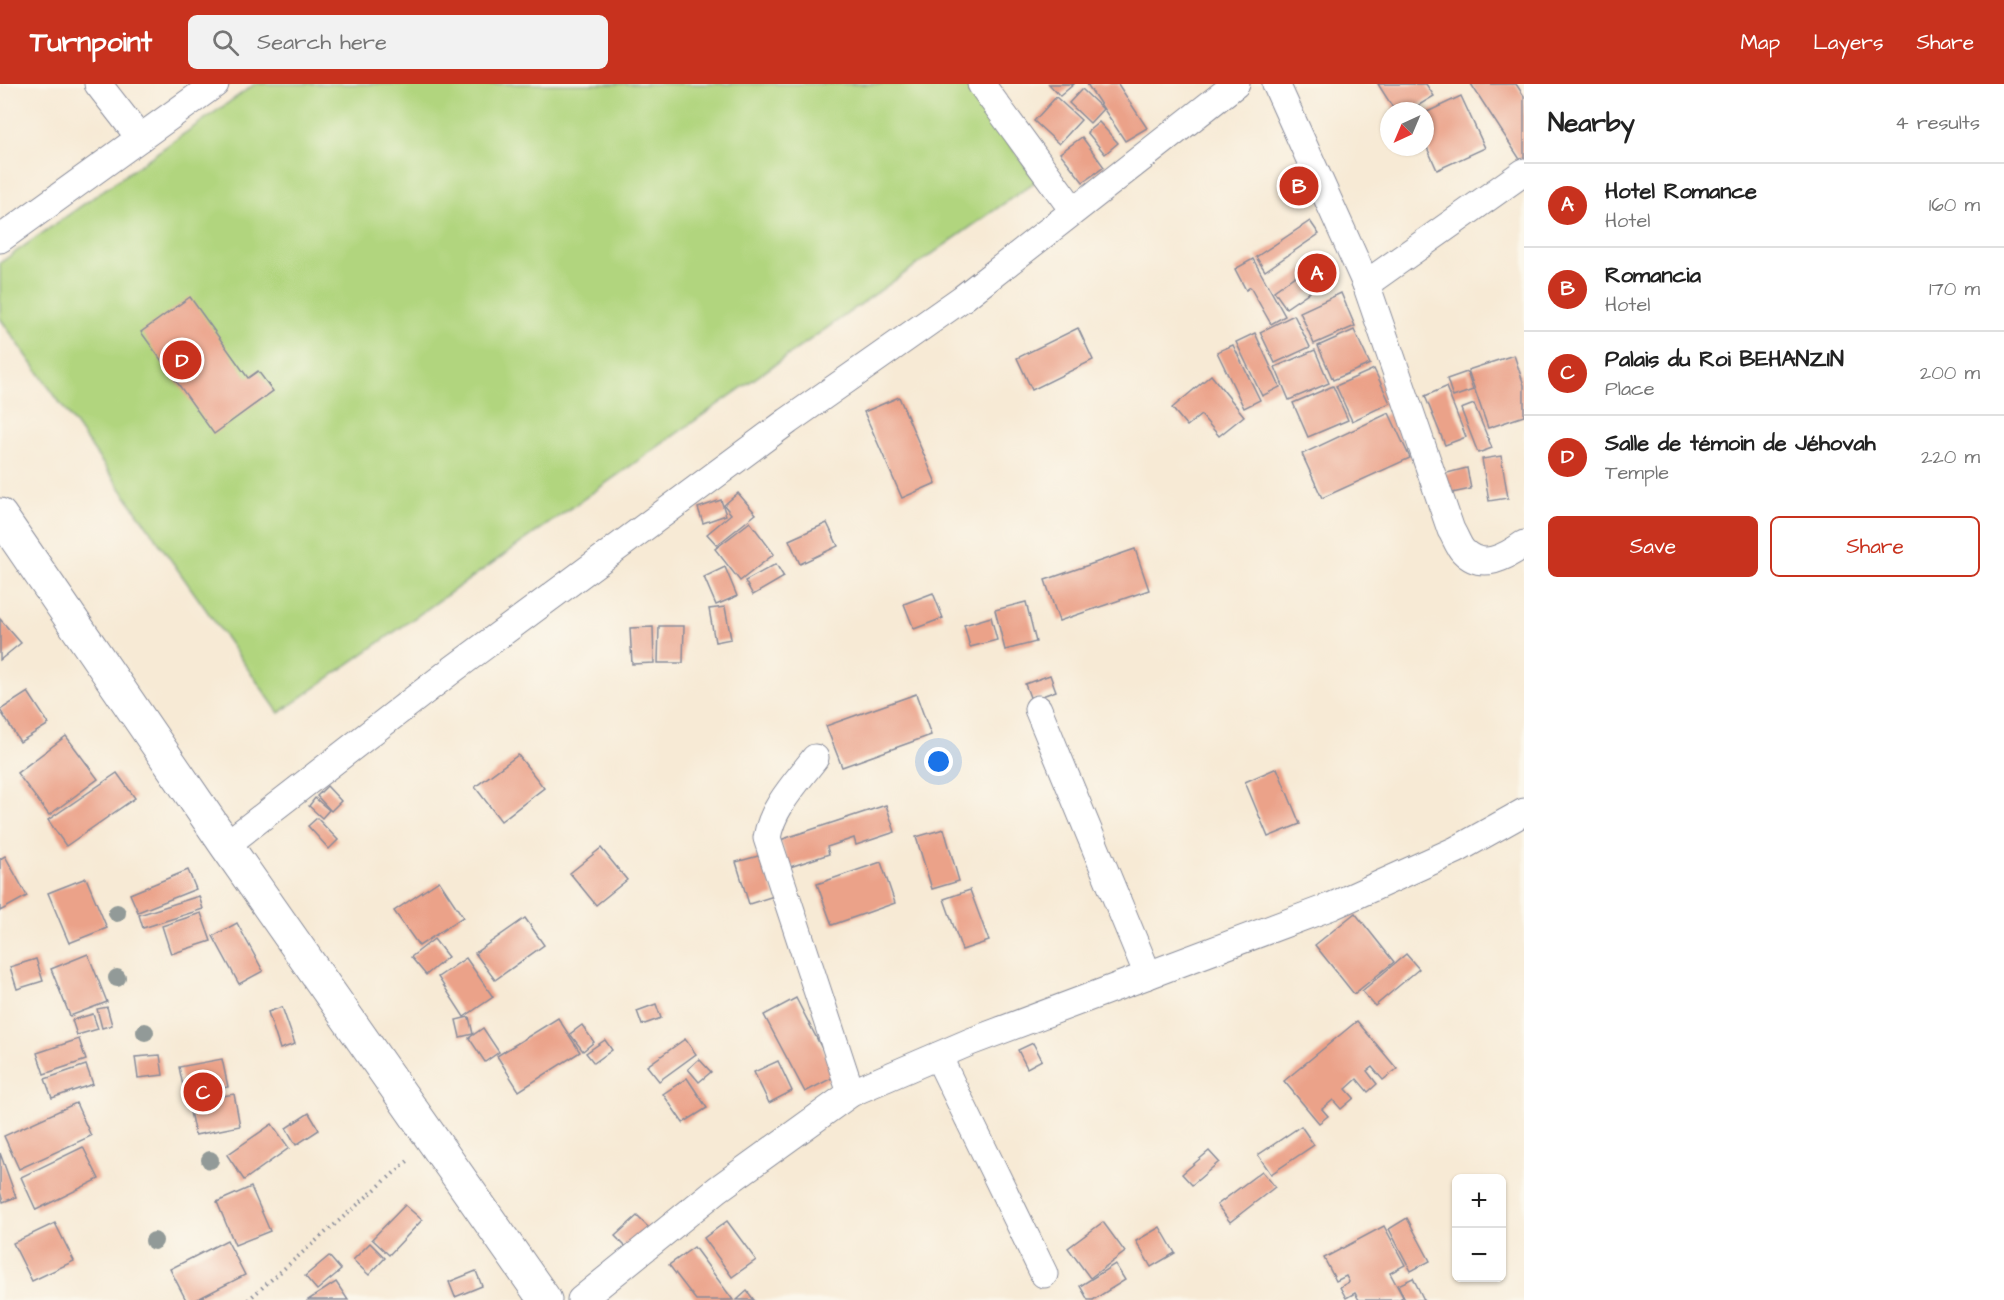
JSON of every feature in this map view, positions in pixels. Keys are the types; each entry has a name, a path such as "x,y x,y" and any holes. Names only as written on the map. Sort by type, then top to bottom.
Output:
{"street":[{"path":"98,84 140,138"},
{"path":"0,239 215,84"},
{"path":"981,84 1073,210"},
{"path":"226,844 452,670 788,421 963,298 1236,84"},
{"path":"1276,84 1366,284 1444,512 1462,551 1477,561 1497,560 1524,544"},
{"path":"1366,284 1524,172"},
{"path":"0,515 226,844 545,1300"},
{"path":"1038,709 1149,975"},
{"path":"814,758 778,806 770,822 767,838 851,1093"},
{"path":"581,1300 718,1189 851,1093 938,1056 1332,906 1456,850 1524,812"},
{"path":"938,1056 1044,1274"}],"path":[{"path":"248,1300 434,1139"}],"green space":[{"path":"255,84 967,84 1036,181 279,713 0,318 0,263"}],"building":[{"path":"1049,84 1074,84 1060,96"},
{"path":"1087,84 1118,84 1147,128 1125,141"},
{"path":"1378,84 1426,84 1434,96 1424,102 1389,102"},
{"path":"1471,84 1516,84 1524,96 1524,159 1521,161"},
{"path":"1082,89 1103,109 1090,123 1069,103"},
{"path":"1461,96 1485,148 1437,170 1431,156 1434,156 1434,109"},
{"path":"1056,97 1081,120 1059,144 1034,121"},
{"path":"1099,122 1118,143 1105,154 1087,132"},
{"path":"1082,137 1104,167 1083,182 1060,153"},
{"path":"1310,221 1319,234 1265,271 1256,257"},
{"path":"1253,259 1285,316 1271,324 1250,287 1246,290 1235,269"},
{"path":"1309,266 1321,284 1286,308 1274,291"},
{"path":"1341,293 1355,326 1314,344 1300,312"},
{"path":"190,297 248,378 258,371 273,391 214,434 141,332"},
{"path":"1294,315 1310,347 1275,363 1260,332"},
{"path":"1078,328 1093,360 1032,390 1017,358"},
{"path":"1354,330 1370,364 1333,380 1318,346"},
{"path":"1255,333 1280,387 1262,396 1236,342"},
{"path":"1233,345 1260,400 1244,408 1217,352"},
{"path":"1315,350 1329,383 1289,400 1275,367"},
{"path":"1514,355 1524,385 1524,416 1488,428 1468,370"},
{"path":"1374,369 1390,403 1352,421 1336,386"},
{"path":"1467,372 1473,390 1453,397 1447,379"},
{"path":"1211,375 1244,416 1219,436 1201,415 1187,426 1172,408"},
{"path":"1333,386 1348,420 1308,437 1293,403"},
{"path":"1446,387 1466,437 1445,445 1425,396"},
{"path":"899,397 936,483 902,498 864,412"},
{"path":"1474,404 1492,448 1478,453 1461,409"},
{"path":"1389,413 1410,458 1322,498 1302,454"},
{"path":"1501,456 1508,498 1489,501 1482,459"},
{"path":"1467,468 1471,489 1447,494 1443,474"},
{"path":"738,493 756,514 717,545 707,534 731,514 724,505"},
{"path":"721,500 726,515 703,523 698,508"},
{"path":"750,522 774,554 740,581 715,549"},
{"path":"827,523 838,546 800,564 789,540"},
{"path":"1135,549 1149,590 1059,621 1045,580"},
{"path":"776,564 784,577 753,595 745,581"},
{"path":"725,567 737,596 716,605 704,577"},
{"path":"933,593 943,618 914,629 904,604"},
{"path":"1026,602 1036,642 1005,650 995,610"},
{"path":"725,607 731,639 715,642 709,609"},
{"path":"991,617 997,640 970,647 964,625"},
{"path":"0,619 21,643 0,660"},
{"path":"659,626 684,626 683,663 658,663"},
{"path":"653,627 654,663 632,664 630,628"},
{"path":"1050,675 1056,691 1031,700 1025,684"},
{"path":"28,692 49,724 20,742 0,710"},
{"path":"916,694 931,735 842,767 826,726"},
{"path":"66,736 98,779 49,815 17,773"},
{"path":"518,755 544,788 501,821 475,787"},
{"path":"1277,768 1300,824 1268,837 1245,782"},
{"path":"117,773 135,798 66,846 48,820"},
{"path":"327,786 341,801 331,811 317,796"},
{"path":"315,798 329,810 322,818 309,806"},
{"path":"886,805 895,832 856,845 854,838 827,847 829,854 790,867 780,840"},
{"path":"317,818 338,840 329,849 308,826"},
{"path":"944,829 959,881 932,889 916,837"},
{"path":"601,848 627,880 596,905 570,873"},
{"path":"762,855 774,896 749,904 736,862"},
{"path":"5,856 27,896 0,911 0,859"},
{"path":"881,862 895,903 832,925 817,884"},
{"path":"188,870 196,889 138,912 130,894"},
{"path":"86,878 107,928 69,943 48,893"},
{"path":"439,881 463,917 419,946 394,911"},
{"path":"970,890 989,941 962,950 944,899"},
{"path":"199,896 203,909 143,928 139,915"},
{"path":"201,913 211,941 171,954 162,926"},
{"path":"1355,913 1394,962 1354,994 1315,945"},
{"path":"525,918 544,945 495,980 475,953"},
{"path":"237,923 263,971 239,984 213,936"},
{"path":"434,939 448,957 426,975 411,957"},
{"path":"88,954 107,1002 70,1016 51,969"},
{"path":"1406,954 1419,969 1375,1006 1362,991"},
{"path":"466,958 493,997 464,1017 438,977"},
{"path":"36,959 43,981 17,989 10,967"},
{"path":"796,998 836,1076 805,1092 764,1015"},
{"path":"656,1004 661,1018 642,1025 637,1011"},
{"path":"107,1007 112,1025 102,1028 97,1009"},
{"path":"282,1007 295,1044 280,1049 268,1012"},
{"path":"93,1014 98,1029 77,1035 72,1020"},
{"path":"469,1017 473,1034 460,1037 456,1020"},
{"path":"558,1018 580,1052 519,1091 497,1056"},
{"path":"1357,1021 1397,1069 1383,1080 1372,1067 1367,1071 1377,1084 1368,1092 1357,1079 1346,1089 1354,1098 1341,1109 1333,1100 1322,1109 1328,1116 1319,1123 1284,1081"},
{"path":"582,1025 594,1042 583,1051 570,1034"},
{"path":"483,1028 499,1052 485,1062 469,1038"},
{"path":"79,1039 86,1060 44,1074 37,1053"},
{"path":"685,1039 696,1054 659,1081 647,1066"},
{"path":"605,1040 612,1050 594,1063 586,1053"},
{"path":"1033,1043 1042,1060 1027,1068 1018,1050"},
{"path":"160,1055 163,1075 138,1078 135,1057"},
{"path":"222,1059 228,1087 185,1095 179,1067"},
{"path":"699,1059 711,1072 699,1082 688,1069"},
{"path":"778,1061 792,1091 769,1103 754,1072"},
{"path":"86,1065 93,1084 52,1098 45,1079"},
{"path":"687,1078 707,1108 683,1123 663,1094"},
{"path":"234,1094 240,1126 195,1135 188,1102"},
{"path":"76,1103 91,1136 19,1169 4,1136"},
{"path":"309,1113 319,1130 296,1145 286,1128"},
{"path":"272,1124 289,1148 244,1180 227,1155"},
{"path":"1301,1126 1314,1145 1271,1174 1258,1155"},
{"path":"83,1147 99,1179 36,1210 21,1177"},
{"path":"1209,1151 1219,1162 1192,1185 1182,1174"},
{"path":"0,1153 16,1197 3,1202 0,1192"},
{"path":"1262,1171 1275,1187 1230,1222 1217,1205"},
{"path":"251,1187 270,1231 235,1245 217,1202"},
{"path":"405,1205 422,1220 389,1255 372,1239"},
{"path":"637,1216 649,1228 627,1248 615,1236"},
{"path":"1407,1218 1430,1261 1411,1271 1389,1229"},
{"path":"727,1221 756,1260 732,1277 704,1238"},
{"path":"1103,1222 1125,1252 1090,1278 1068,1248"},
{"path":"55,1223 74,1261 32,1281 13,1243"},
{"path":"1384,1226 1405,1265 1390,1273 1403,1297 1398,1300 1359,1300 1355,1293 1346,1298 1340,1287 1349,1282 1346,1276 1336,1281 1324,1258"},
{"path":"1160,1227 1175,1253 1151,1267 1136,1241"},
{"path":"227,1240 245,1275 196,1300 186,1300 170,1269"},
{"path":"370,1243 385,1258 369,1275 353,1260"},
{"path":"694,1247 733,1300 696,1300 669,1265"},
{"path":"329,1256 341,1270 317,1290 305,1276"},
{"path":"1115,1264 1125,1280 1093,1300 1088,1300 1080,1286"},
{"path":"476,1271 482,1286 455,1297 449,1282"},
{"path":"1413,1278 1424,1300 1405,1300 1398,1285"},
{"path":"336,1282 348,1300 308,1300"},
{"path":"747,1291 754,1300 737,1300"}],"place":[{"name":"Romancia","path":"1299,186"},
{"name":"Hotel Romance","path":"1317,273"},
{"name":"Salle de témoin de Jéhovah","path":"182,360"},
{"name":"Palais du Roi BEHANZIN","path":"203,1092"}]}
